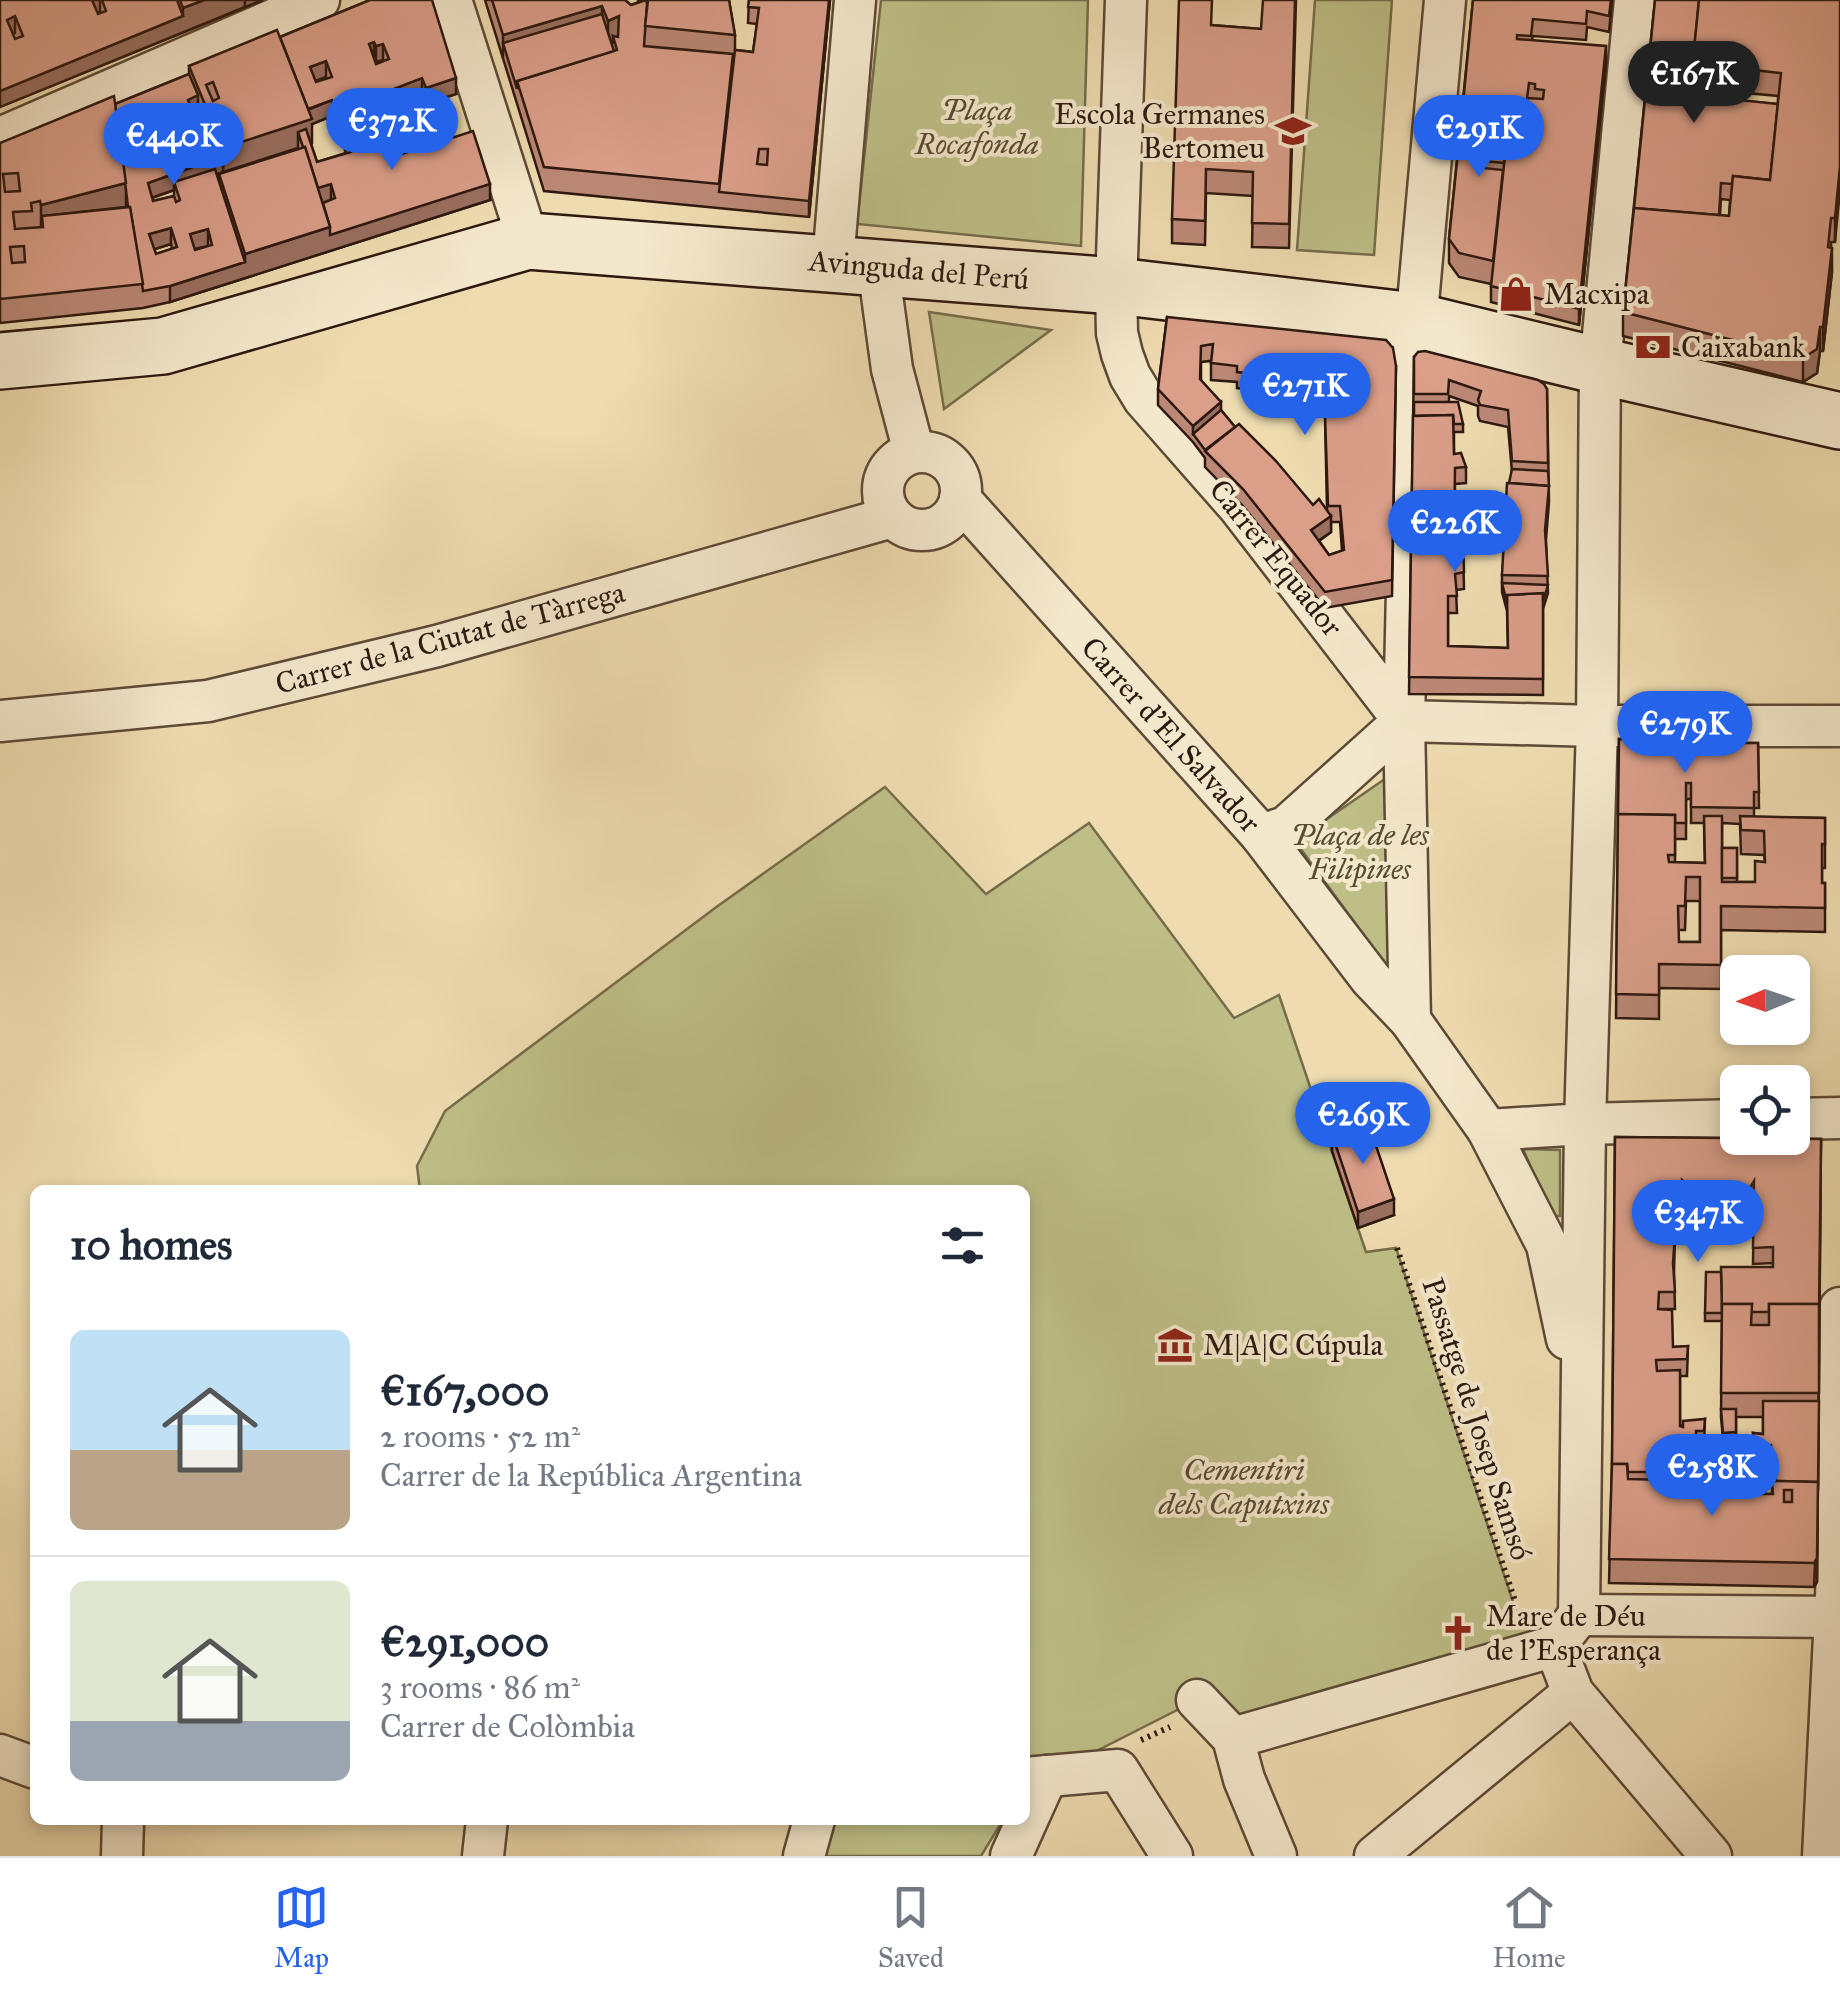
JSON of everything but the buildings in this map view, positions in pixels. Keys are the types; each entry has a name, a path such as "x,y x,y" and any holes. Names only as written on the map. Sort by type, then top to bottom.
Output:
{"street":[{"path":"0,138 320,0"},
{"path":"451,0 528,240"},
{"path":"855,0 856,264 892,370 914,452"},
{"name":"Carrer Equador","path":"1126,0 1116,286 1117,333 1130,376 1144,399 1238,507 1404,721"},
{"path":"1410,1020 1404,721 1412,370 1445,0"},
{"path":"1635,0 1600,366 1597,726 1584,1310 1567,1630 1573,1694 1693,1850"},
{"name":"Avinguda del Perú","path":"0,361 163,346 528,240 1116,286 1415,321 1840,420"},
{"path":"914,452 928,452 952,466 958,477 960,499 956,512 946,522 921,530 908,528 892,516 884,505 882,491 891,466 914,452"},
{"name":"Carrer d'El Salvador","path":"960,499 1261,835 1371,979 1410,1020 1488,1130 1547,1244 1580,1401"},
{"name":"Carrer de la Ciutat de Tàrrega","path":"0,721 208,700 436,646 892,516"},
{"path":"1261,835 1286,827 1404,721 1840,726"},
{"path":"1810,1119 1840,1118"},
{"path":"1488,1130 1720,1120"},
{"path":"1823,1856 1838,1617 1840,1308"},
{"path":"1184,1713 1232,1738 1567,1630 1838,1617"},
{"path":"1375,1856 1573,1694"},
{"path":"1232,1738 1244,1780 1276,1856"},
{"path":"0,1755 30,1766"},
{"path":"1036,1777 1118,1770 1172,1856"},
{"path":"122,1856 123,1825"},
{"path":"483,1856 486,1825"},
{"path":"804,1856 813,1825"},
{"path":"1011,1856 1021,1825"}],"path":[{"name":"Passatge de Josep Samsó","path":"1397,1248 1518,1615 1567,1630"},
{"path":"1118,1770 1124,1747 1184,1713"}],"green space":[{"name":"Plaça Rocafonda","path":"881,0 1088,0 1081,246 857,224"},
{"path":"1315,0 1392,0 1374,255 1297,250"},
{"path":"929,312 1051,330 944,409"},
{"name":"Plaça de les Filipines","path":"1408,763 1401,986 1295,841"},
{"name":"Cementiri dels Caputxins","path":"885,787 986,894 1089,823 1234,1018 1279,995 1366,1252 1396,1248 1518,1617 1555,1646 1233,1738 1197,1700 1047,1776 1030,1778 1030,1185 419,1185 417,1166 445,1111 715,908"},
{"path":"1523,1149 1560,1150 1560,1216 1552,1216"},
{"path":"832,1825 1000,1825 981,1856 822,1856"}],"place":[{"name":"Escola Germanes Bertomeu","path":"1293,131"},
{"name":"Macxipa","path":"1516,294"},
{"name":"Caixabank","path":"1653,347"},
{"name":"M|A|C Cúpula","path":"1175,1345"},
{"name":"Mare de Déu de l'Esperança","path":"1458,1633"}]}
